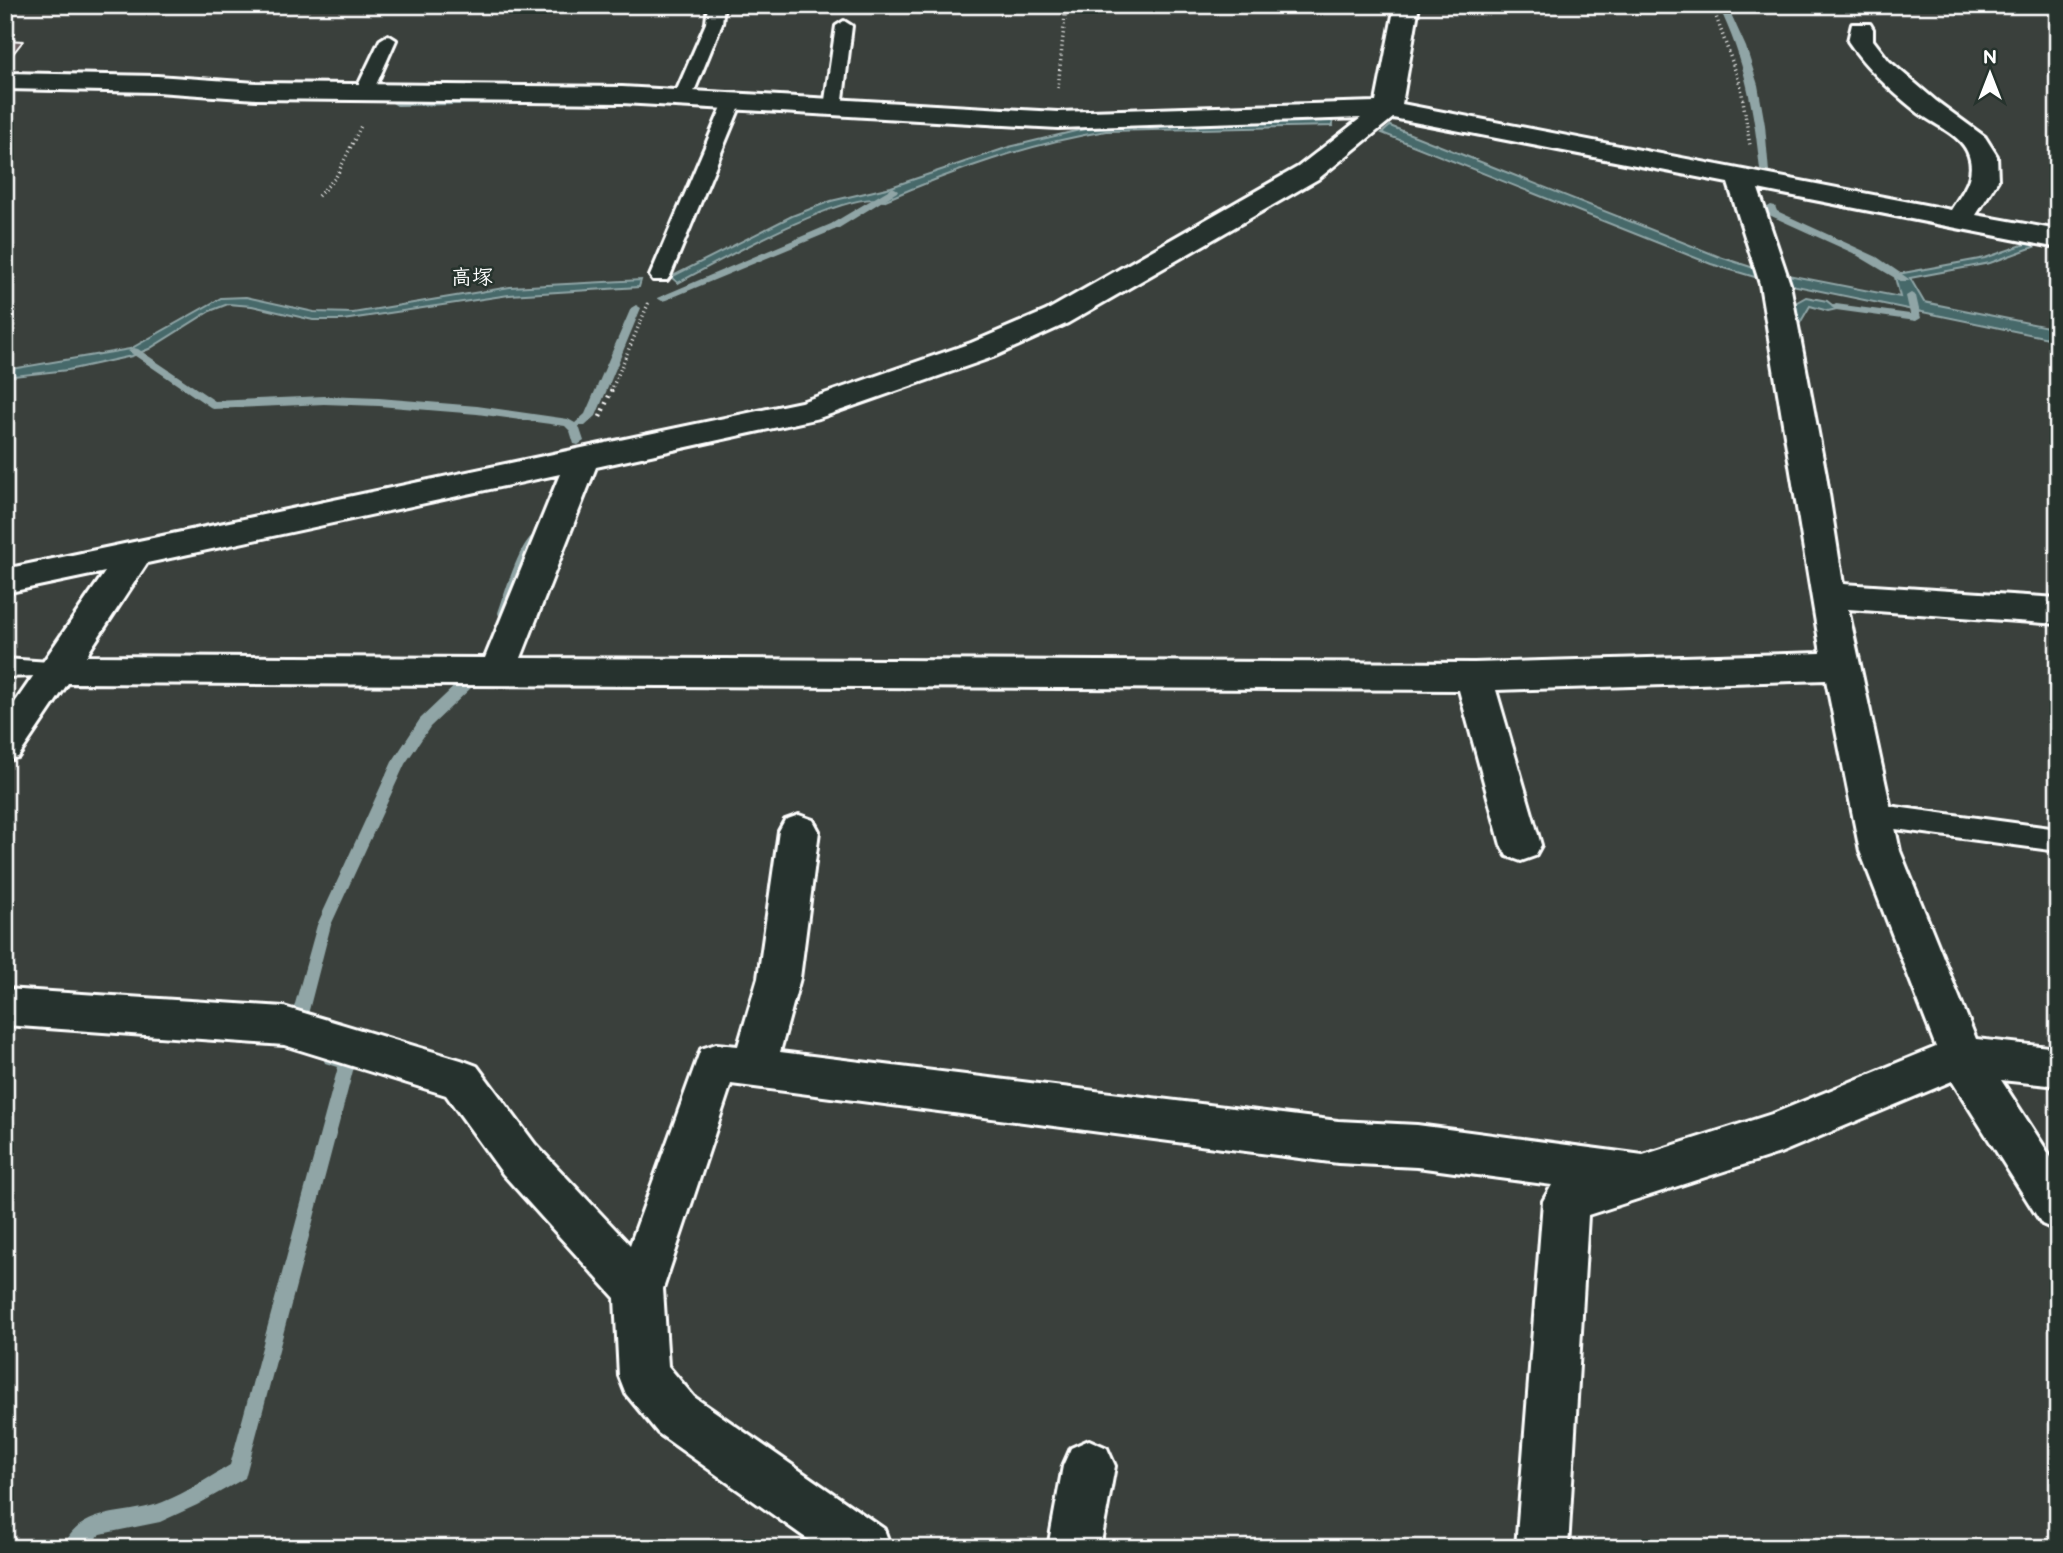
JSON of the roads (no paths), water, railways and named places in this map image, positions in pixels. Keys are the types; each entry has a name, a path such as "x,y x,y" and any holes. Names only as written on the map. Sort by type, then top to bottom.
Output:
{"street":[{"path":"5,581 582,461 808,411 995,345 1057,317 1308,173 1388,108 1407,5"},
{"path":"1861,29 1860,41 1880,66 1927,107 1972,137 1983,156 1983,180 1960,218"},
{"path":"5,81 370,94 622,95 1058,120 1388,108 2058,239"},
{"path":"1747,178 1773,277 1810,475 1828,595 1880,851 1961,1057 2058,1209"},
{"path":"498,671 582,461"},
{"path":"5,747 135,554"},
{"path":"1828,595 2058,611"},
{"path":"56,669 1474,677 1842,666"},
{"path":"1474,677 1521,845"},
{"path":"754,1068 779,978 799,831"},
{"path":"5,1007 284,1026 461,1080 519,1159 639,1289"},
{"path":"1542,1548 1566,1201 1780,1132 1961,1057 2058,1067"},
{"path":"865,1548 676,1415 644,1376 639,1289 716,1063 1338,1142 1417,1146 1643,1176"},
{"path":"1073,1548 1089,1466"}],"lane":[{"path":"682,99 714,23 716,5"},
{"path":"833,107 844,26"},
{"path":"370,94 388,40"},
{"path":"660,276 733,103"},
{"path":"5,668 56,669"},
{"path":"1873,815 2058,840"}],"water":[{"path":"750,109 1170,124 1332,120 1333,126 1106,131 1077,136 965,169 883,201 867,199 813,216 678,283 671,277 792,216 831,201 891,187 1009,147 1088,128 999,127 921,119 749,112"},
{"path":"1390,126 1720,257 1757,269 1900,297 1895,277 1898,274 1985,258 2031,242 2039,245 1990,263 1910,278 1924,302 2058,329 2058,340 1758,278 1711,264 1382,133"},
{"path":"641,280 639,287 509,295 343,320 313,320 252,306 228,304 210,311 149,349 132,356 68,370 5,377 5,370 130,349 221,298 246,297 314,312 353,313 510,287"},
{"path":"1806,297 1827,301 1837,309 1828,311 1810,306 1800,323 1790,322 1790,306"}],"waterway":[{"path":"1722,5 1741,47 1753,85 1765,170"},
{"path":"397,103 515,102"},
{"path":"720,109 767,111"},
{"path":"662,298 835,226 893,190"},
{"path":"1771,208 1773,213 1857,251 1904,279"},
{"path":"1836,307 1916,318 1911,296"},
{"path":"581,423 590,416 636,308"},
{"path":"134,351 213,405 324,400 477,410 568,423 576,430 578,441"},
{"path":"504,613 535,538"},
{"path":"299,1018 324,925 399,762 425,723 468,682"},
{"path":"72,1548 89,1529 100,1524 160,1513 238,1471 347,1063 331,1058"}],"district":[{"name":"高塚","path":"472,277"}]}
